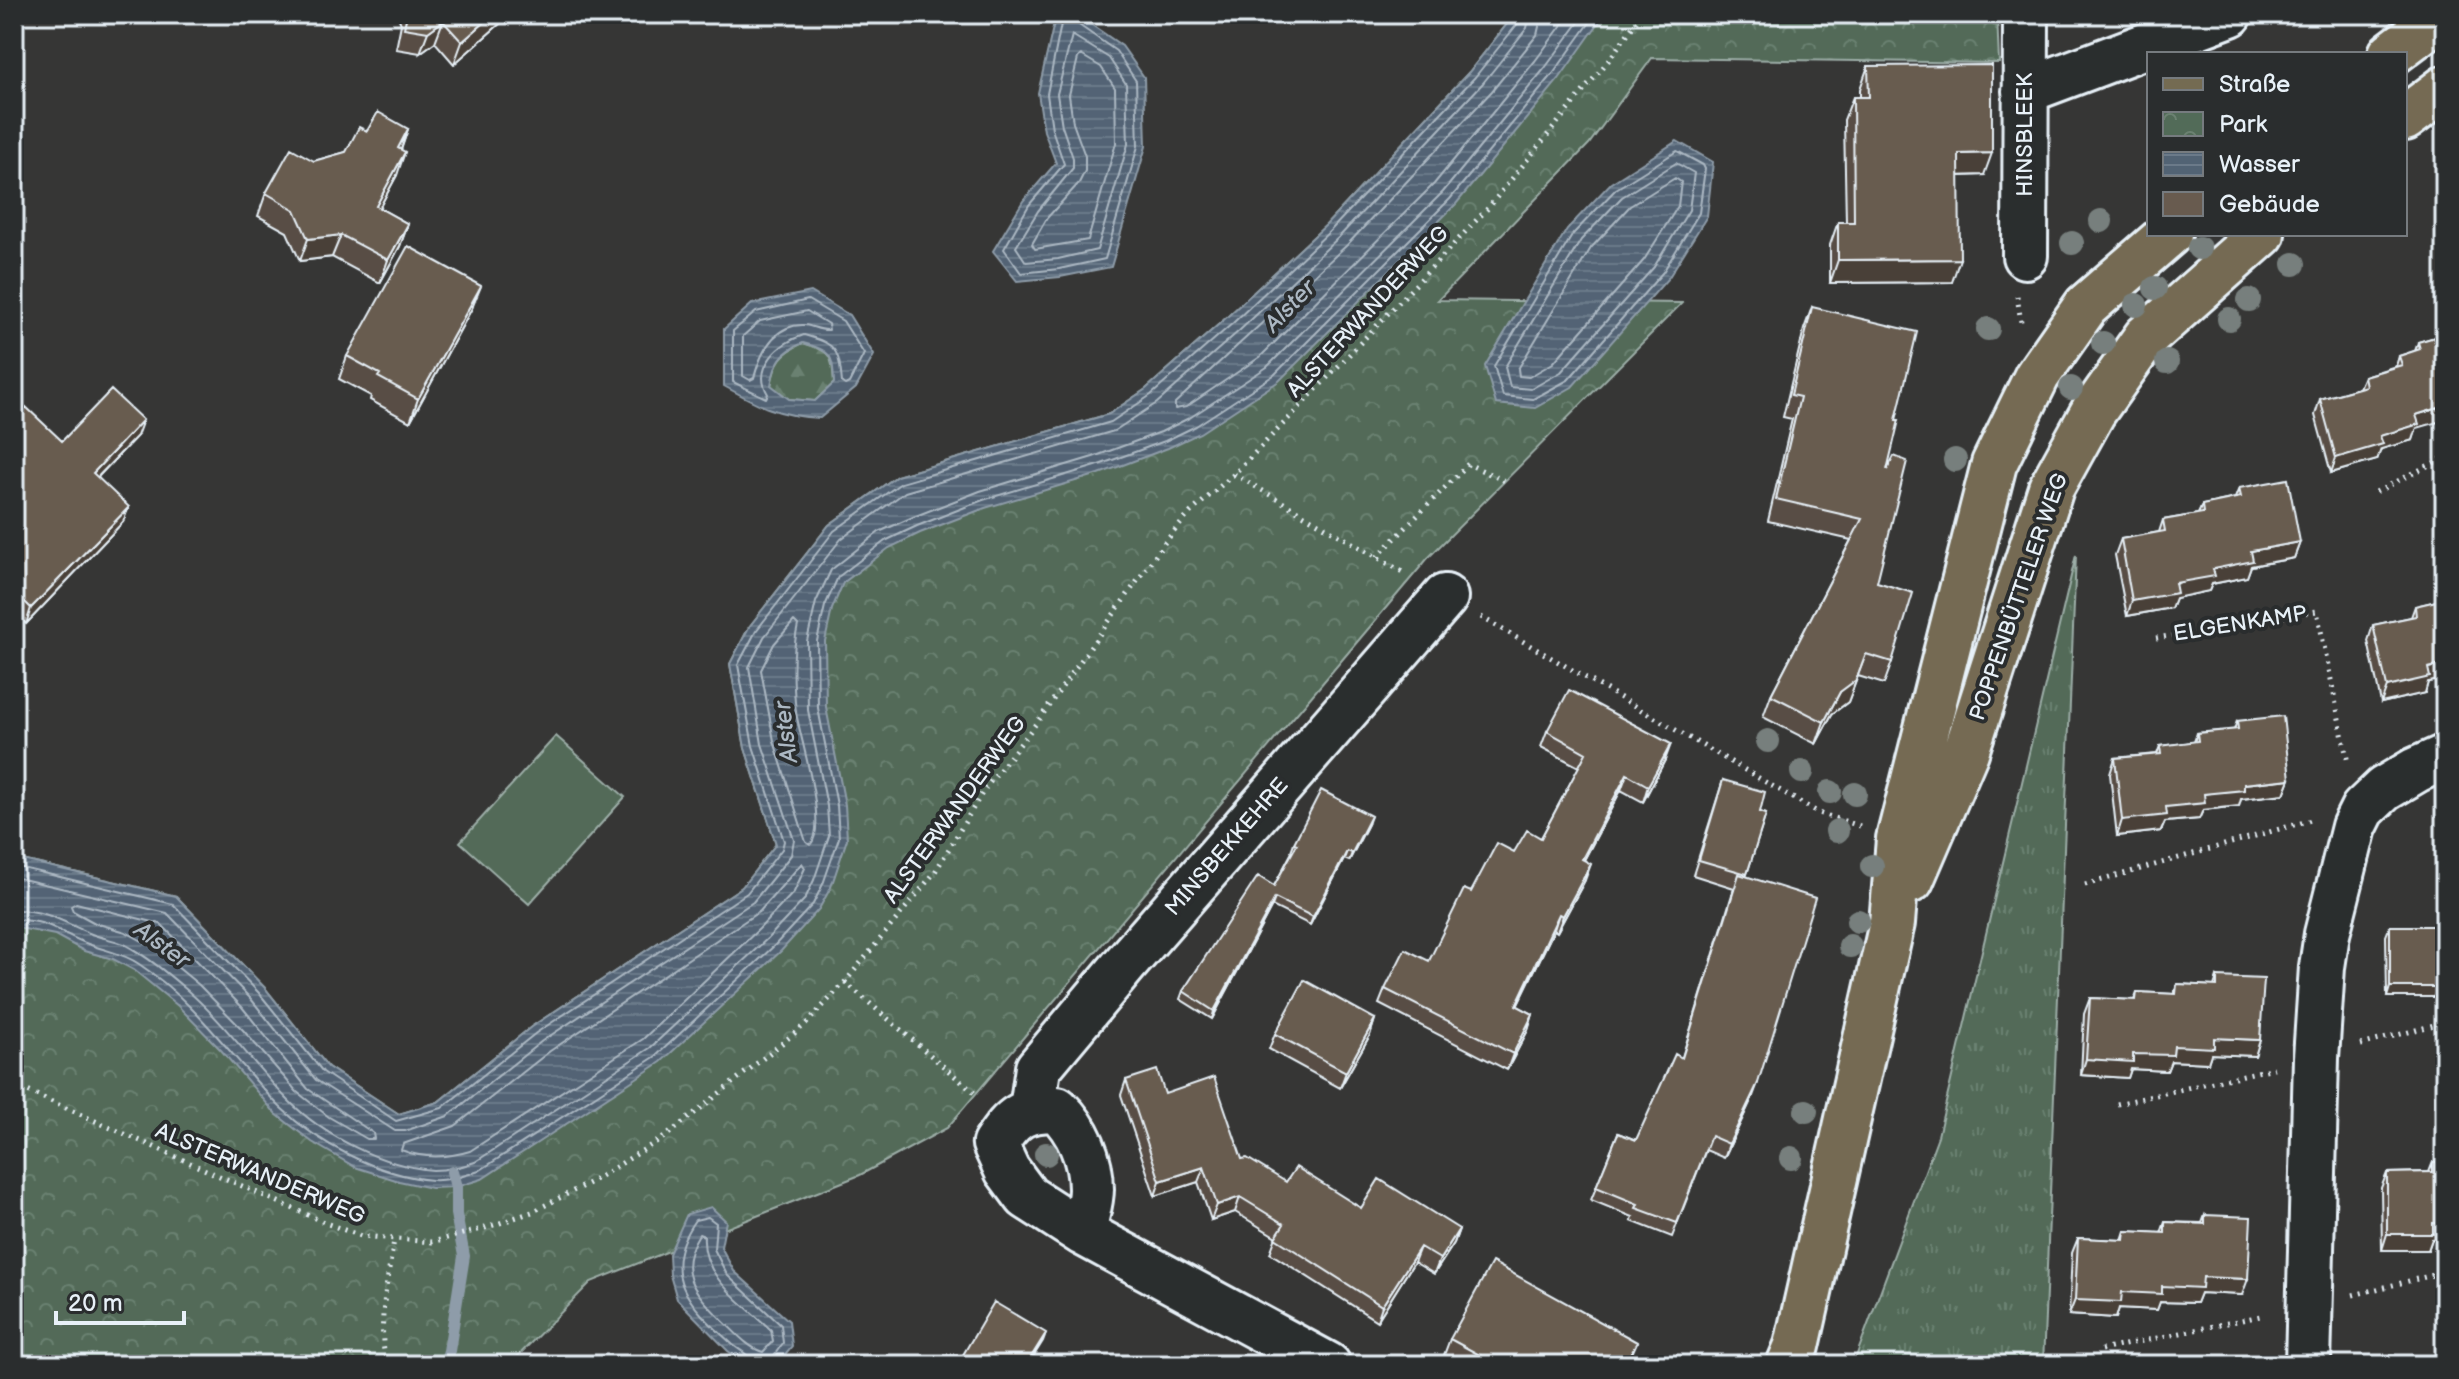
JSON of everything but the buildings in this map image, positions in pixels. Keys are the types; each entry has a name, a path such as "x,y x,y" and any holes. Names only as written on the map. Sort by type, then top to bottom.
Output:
{"main road":[{"path":"2394,52 2444,14"},
{"name":"POPPENBÜTTELER WEG","path":"1789,1365 1797,1346 1892,923 1899,839 1994,464 2037,376 2086,306 2167,236"},
{"name":"POPPENBÜTTELER WEG","path":"1892,923 1966,752 2051,488 2093,412 2146,337 2260,236"}],"street":[{"name":"HINSBLEEK","path":"2025,256 2026,14"},
{"path":"2025,91 2230,14"},
{"name":"MINSBEKKEHRE","path":"1328,1365 1083,1233 1027,1197 1007,1170 995,1144 1020,1116 1038,1068 1135,952 1445,597"},
{"path":"2308,1365 2316,1058 2325,945 2354,827 2363,809 2384,789 2445,757"},
{"path":"1020,1116 1057,1109 1073,1125 1086,1158 1091,1190 1083,1233"}],"path":[{"name":"ALSTERWANDERWEG","path":"14,1085 328,1224 361,1236 394,1240 432,1242 532,1212 591,1182 666,1136 806,1024 845,982 935,872 984,790 1038,721 1165,542 1488,208 1608,61 1642,14"},
{"path":"2376,492 2445,457"},
{"path":"1377,557 1468,464 1505,481"},
{"path":"1234,474 1819,813 1899,839"},
{"name":"ELGENKAMP","path":"2156,638 2317,611 2349,768 2384,789"},
{"path":"2085,885 2323,817 2354,827"},
{"path":"845,982 1020,1116"},
{"path":"2117,1104 2316,1058 2445,1022"},
{"path":"387,1365 385,1298 394,1240"},
{"path":"2101,1350 2308,1306 2445,1272"}],"green space":[{"path":"1515,14 1997,14 1999,63 1652,58 1589,144 1438,300 1682,303 1428,558 947,1128 860,1175 591,1282 509,1365 14,1365 14,858 176,896 265,988 328,1067 399,1114 438,1102 531,1027 742,887 776,844 745,748 730,664 749,627 829,525 897,476 1109,414 1146,389 1326,225 1469,72"},
{"path":"803,343 825,352 831,360 834,383 815,401 789,399 771,386 780,359"},
{"path":"2076,555 2043,1365 1853,1365 1938,1136"},
{"path":"556,736 625,797 529,904 460,842"}],"water":[{"path":"1056,14 1076,14 1122,46 1144,77 1146,146 1111,267 1017,281 993,251 1023,201 1056,163 1044,131 1038,93"},
{"name":"Alster","path":"1515,14 1605,14 1559,79 1456,204 1279,381 1200,433 1168,448 1099,474 985,508 920,533 889,548 843,583 832,609 825,641 826,707 845,805 847,839 831,887 819,909 781,951 661,1062 482,1179 456,1187 431,1188 355,1167 312,1142 276,1114 178,1006 134,970 113,959 84,951 55,935 14,927 14,858 176,896 265,988 328,1067 399,1114 438,1102 531,1027 742,887 776,844 745,748 730,664 749,627 829,525 897,476 1109,414 1146,389 1326,225 1469,72"},
{"path":"1677,141 1713,162 1707,216 1669,277 1572,387 1535,408 1496,404 1485,366 1567,229 1611,183"},
{"path":"811,292 849,315 874,355 856,388 820,418 770,409 724,386 724,329 752,304","holes":["803,343 829,355 834,383 815,401 789,399 771,385 777,364 795,346"]},
{"path":"711,1207 726,1221 721,1247 734,1271 789,1321 792,1346 777,1364 748,1365 728,1351 677,1299 670,1275 669,1254 687,1214"}],"waterway":[{"path":"444,1365 464,1256 452,1172"}]}
